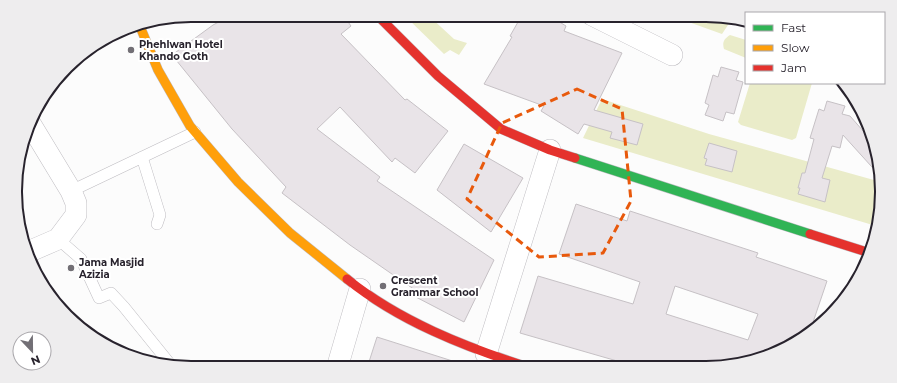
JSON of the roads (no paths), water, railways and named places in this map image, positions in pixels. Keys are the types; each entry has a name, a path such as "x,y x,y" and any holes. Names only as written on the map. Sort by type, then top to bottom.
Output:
{"street":[{"path":"384,22 438,76 501,129 550,150 864,251"},
{"path":"609,22 672,55"},
{"path":"141,30 158,70 190,126 238,182 290,233 360,289 433,332 486,354 509,361"},
{"path":"33,250 58,239 76,215 76,203 71,191 34,130"},
{"path":"486,354 550,150"},
{"path":"339,361 360,289"}],"lane":[{"path":"71,191 195,132"},
{"path":"142,157 160,215 157,224"},
{"path":"58,239 81,259 99,298 110,293 124,307 166,360"}],"place":[{"name":"Phehlwan Hotel Khando Goth","path":"131,50"},
{"name":"Jama Masjid Azizia","path":"71,268"},
{"name":"Crescent Grammar School","path":"383,286"}]}
